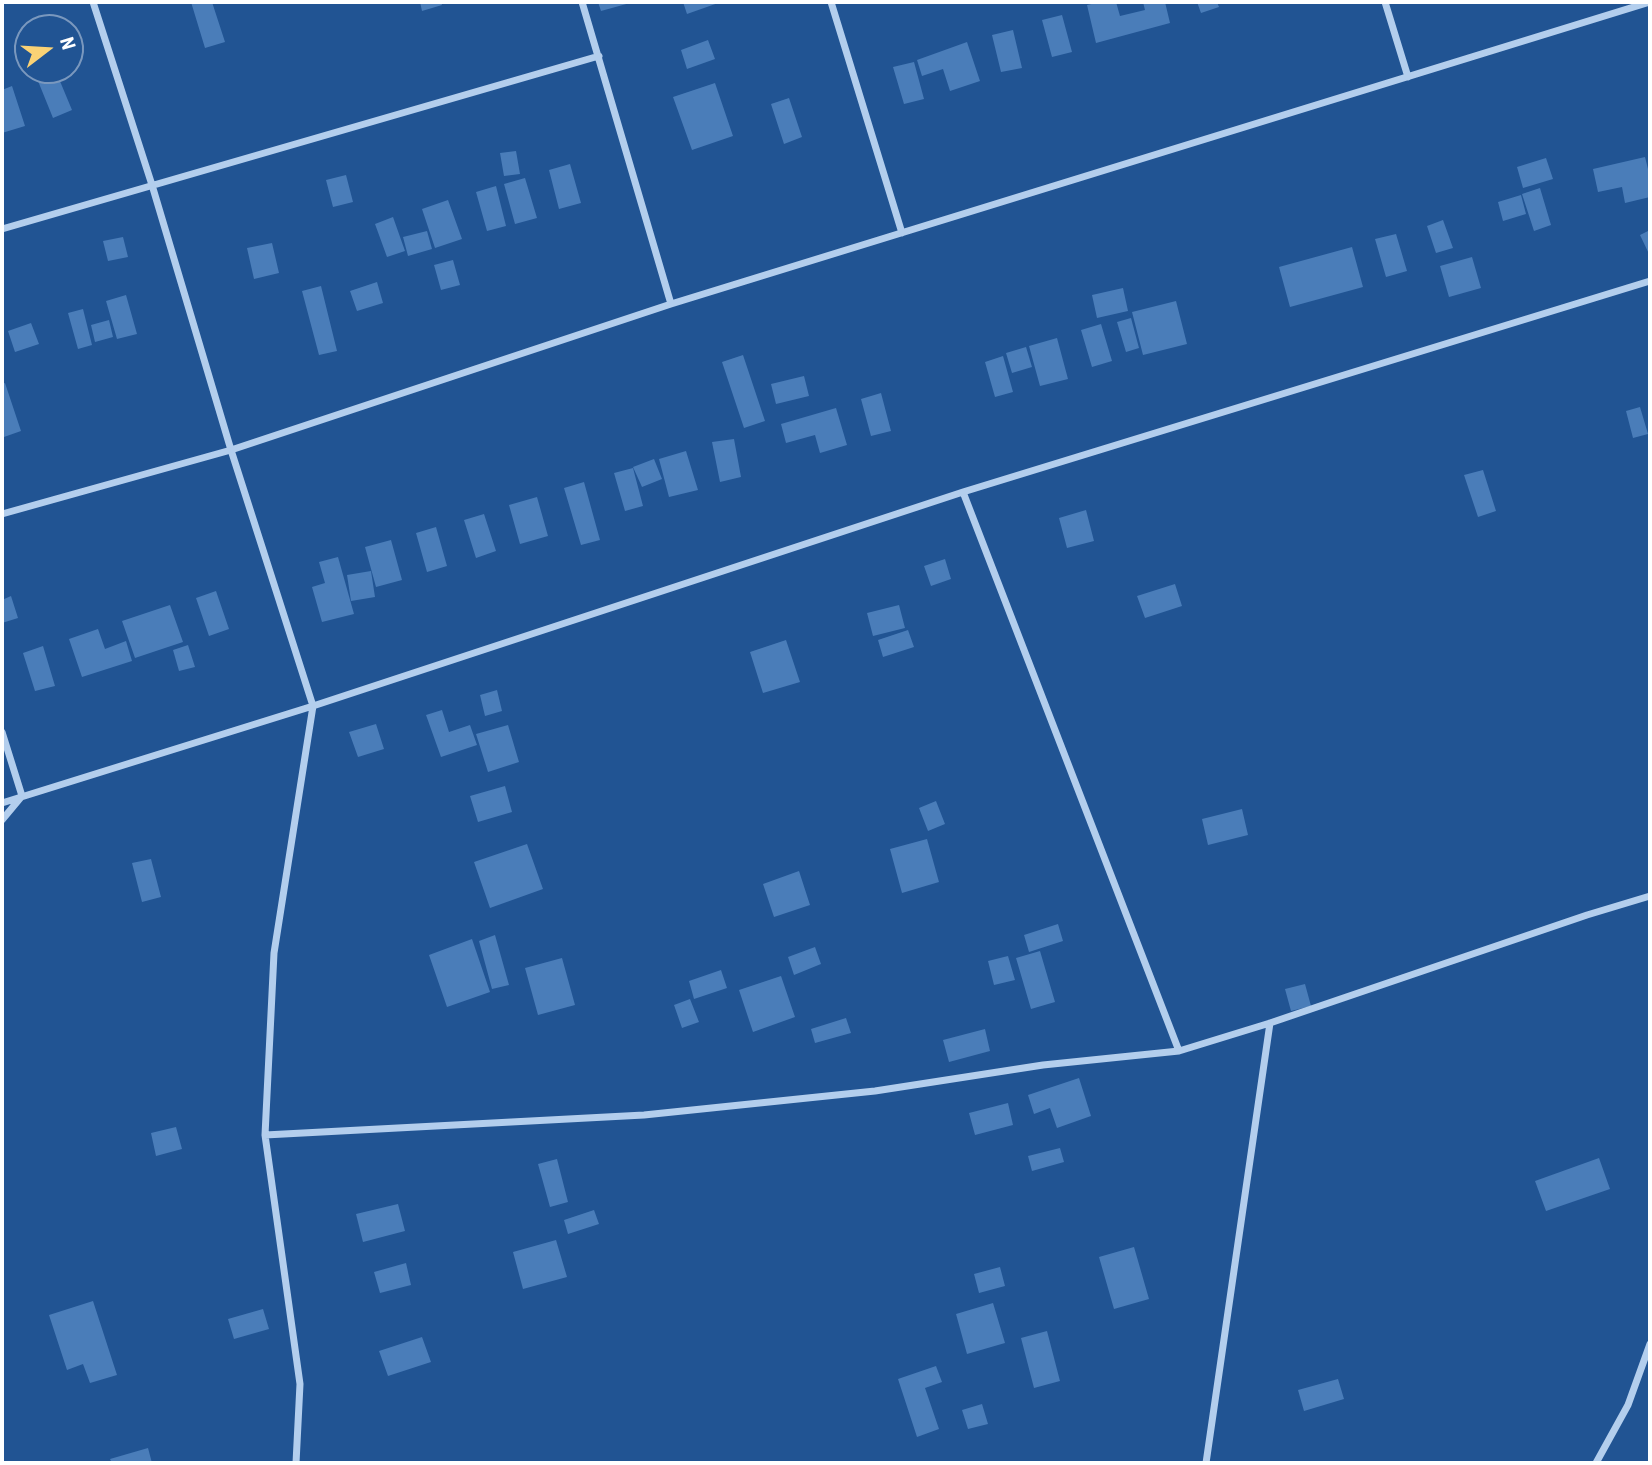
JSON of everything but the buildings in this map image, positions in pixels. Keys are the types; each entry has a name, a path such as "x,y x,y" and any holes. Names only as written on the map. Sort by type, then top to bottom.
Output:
{"street":[{"path":"93,2 313,706 274,953 265,1135 300,1384 296,1463"},
{"path":"582,2 671,304"},
{"path":"831,2 902,233"},
{"path":"1385,2 1408,76"},
{"path":"2,514 231,450 671,304 1632,5 1650,2"},
{"path":"2,229 599,56"},
{"path":"2,803 313,706 963,492 1650,281"},
{"path":"963,492 1178,1051"},
{"path":"2,732 22,796"},
{"path":"2,820 22,796"},
{"path":"265,1135 644,1115 876,1091 1043,1065 1178,1051 1270,1023 1650,896"},
{"path":"1206,1463 1270,1023"},
{"path":"1596,1463 1628,1405 1650,1344"}]}
